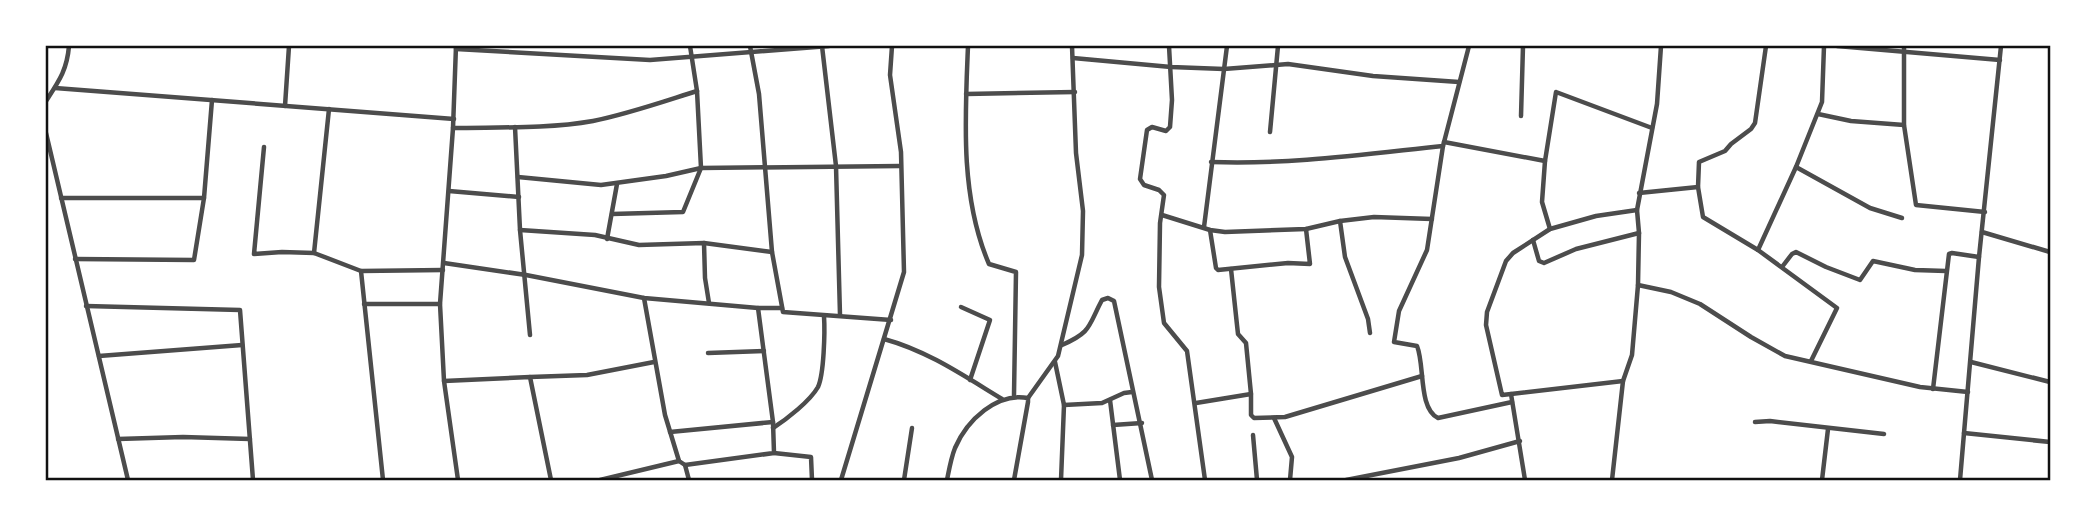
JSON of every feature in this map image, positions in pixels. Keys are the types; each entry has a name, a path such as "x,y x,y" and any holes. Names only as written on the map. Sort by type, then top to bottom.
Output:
{"street":[{"path":"46,101 67,64 69,46"},
{"path":"285,106 289,46"},
{"path":"612,214 682,212 701,168 697,91 690,46"},
{"path":"819,46 836,166 840,315"},
{"path":"458,481 444,382 440,304 454,119 456,47 650,60 750,48 829,46"},
{"path":"841,481 904,272 901,152 890,75 892,46"},
{"path":"968,46 965,131 974,223 989,264 1016,272 1014,396"},
{"path":"1014,481 1028,398 1055,362 1062,345 1082,255 1084,233 1076,153 1072,46"},
{"path":"1169,46 1172,100 1170,127 1166,131 1152,127 1147,130 1140,179 1144,185 1159,190 1164,195 1158,276 1164,323 1187,351 1205,481"},
{"path":"1204,227 1227,46"},
{"path":"1270,132 1278,46"},
{"path":"1469,46 1444,144 1427,250 1403,299 1394,341 1417,346 1430,414 1438,418 1512,402"},
{"path":"1521,116 1523,46"},
{"path":"1612,481 1623,381 1632,355 1638,285 1637,210 1657,104 1661,46"},
{"path":"1766,46 1753,127 1725,151 1699,162 1698,187 1703,217 1758,250 1837,308 1811,360"},
{"path":"1758,250 1818,114 1822,100 1824,46"},
{"path":"1837,46 1904,48 2000,60"},
{"path":"1960,481 1979,257 2001,46"},
{"path":"750,48 760,94 772,252 783,312 891,320"},
{"path":"1904,48 1904,125 1916,205 1985,212"},
{"path":"1073,58 1224,69 1288,64 1373,76 1459,82"},
{"path":"55,89 454,119"},
{"path":"453,128 515,127 591,121 697,91"},
{"path":"966,94 1075,92"},
{"path":"1550,229 1542,202 1545,161 1556,92 1652,128"},
{"path":"75,258 194,260 204,198 212,100"},
{"path":"314,253 329,109"},
{"path":"1818,114 1851,121 1904,125"},
{"path":"515,127 520,230 530,335"},
{"path":"46,133 128,481"},
{"path":"1211,162 1320,159 1444,144 1545,161"},
{"path":"264,147 254,254 314,253 361,271 443,267 526,275 644,298 782,308"},
{"path":"518,177 617,184 701,168 901,166"},
{"path":"1796,167 1870,208 1902,218"},
{"path":"607,239 617,184"},
{"path":"1639,193 1698,187"},
{"path":"449,191 519,197"},
{"path":"61,198 204,198"},
{"path":"1623,381 1502,395 1486,325 1487,312 1506,261 1533,240 1550,229 1596,216 1637,210"},
{"path":"1163,215 1225,232 1306,229 1374,217 1432,219"},
{"path":"1340,221 1345,257 1368,319 1370,333"},
{"path":"1210,230 1216,268 1231,269 1310,264 1306,229"},
{"path":"520,230 586,234 639,245 704,243 772,252"},
{"path":"1982,232 2050,252"},
{"path":"1533,240 1539,261 1544,262 1576,249 1639,233"},
{"path":"704,243 709,303"},
{"path":"1782,267 1796,252 1860,280 1874,261 1915,270 1947,271"},
{"path":"1933,389 1950,253 1979,257"},
{"path":"1231,269 1238,334 1246,343 1252,416 1255,418 1293,415 1422,376"},
{"path":"361,271 383,481"},
{"path":"1638,285 1671,292 1700,304 1785,356 1933,389 1968,393"},
{"path":"644,298 654,362 679,461 685,465 774,453 811,457 812,481"},
{"path":"1062,345 1089,328 1102,300 1112,299 1118,315 1132,392 1142,423 1152,481"},
{"path":"364,304 440,304"},
{"path":"86,306 240,310 253,481"},
{"path":"961,307 990,320 970,380"},
{"path":"758,308 774,453"},
{"path":"670,432 773,425 788,418 818,386 825,339 824,316"},
{"path":"884,339 930,355 1002,399"},
{"path":"99,356 242,345"},
{"path":"708,354 764,351"},
{"path":"444,382 587,375 654,362"},
{"path":"1055,362 1064,405 1061,481"},
{"path":"1971,362 2050,382"},
{"path":"530,377 551,481"},
{"path":"1064,405 1110,400 1132,392"},
{"path":"1195,403 1251,394"},
{"path":"1511,394 1525,481"},
{"path":"947,481 956,445 981,414 1002,399 1014,396 1028,398"},
{"path":"1110,400 1120,481"},
{"path":"1274,418 1292,457 1290,481"},
{"path":"1755,422 1770,421 1884,434"},
{"path":"1113,425 1142,423"},
{"path":"904,481 912,428"},
{"path":"1822,481 1828,429"},
{"path":"1964,433 2050,442"},
{"path":"1253,435 1257,481"},
{"path":"118,439 250,439"},
{"path":"1346,481 1459,458 1520,441"},
{"path":"600,481 679,461"},
{"path":"685,465 689,481"},
{"path":"1382,474 1384,481"}]}
